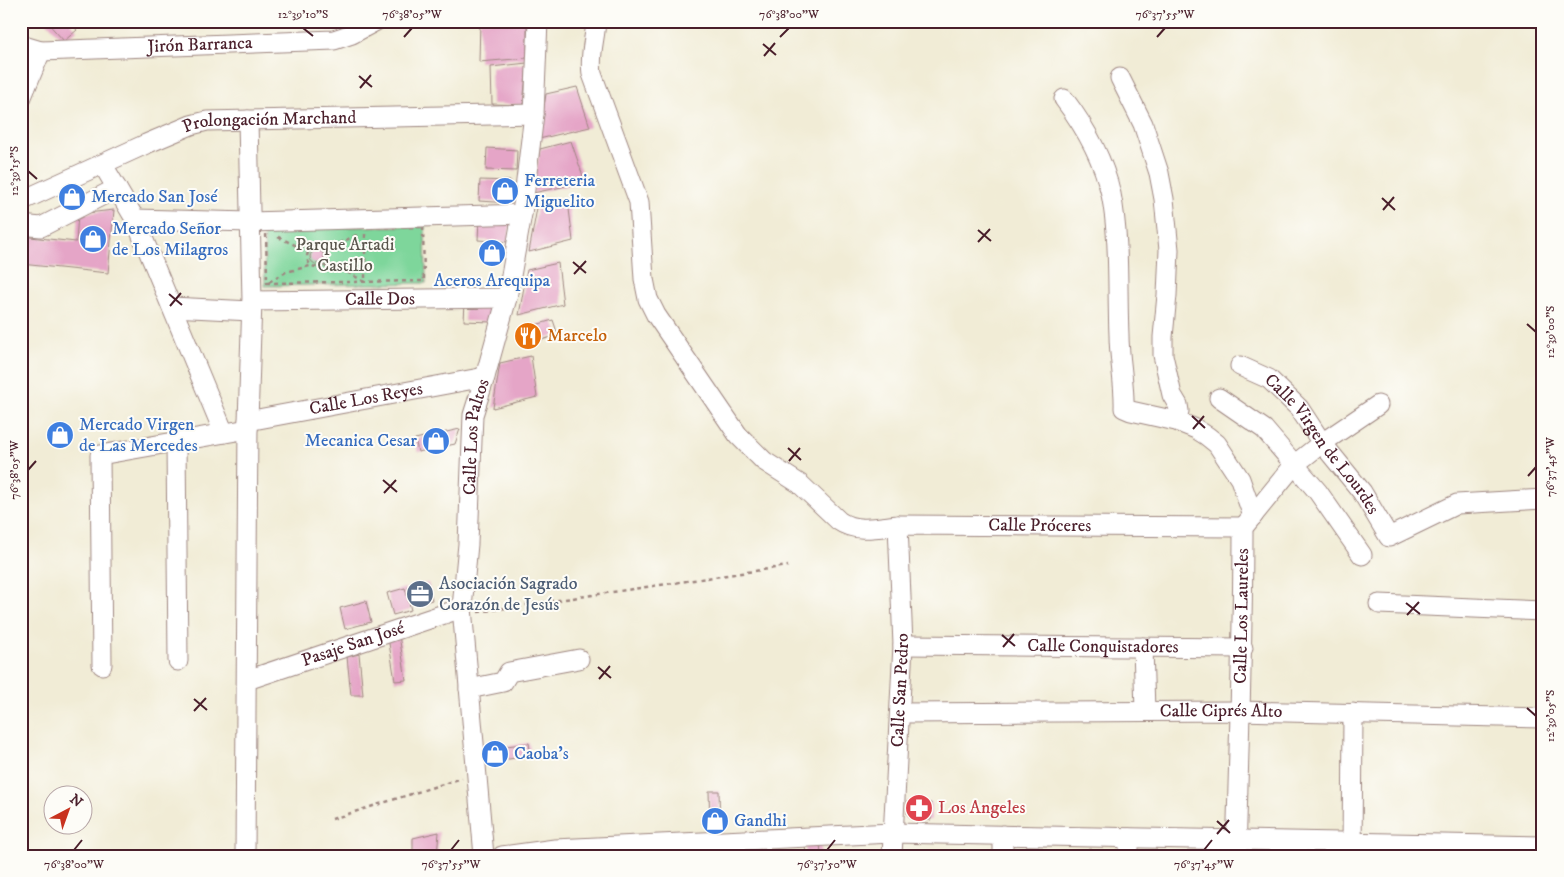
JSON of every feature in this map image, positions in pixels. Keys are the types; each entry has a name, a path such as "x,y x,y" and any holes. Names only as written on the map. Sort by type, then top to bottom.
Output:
{"street":[{"name":"Jirón Barranca","path":"21,45 41,51 334,40 376,21"},
{"name":"Calle Los Paltos","path":"484,856 462,611 468,544 472,415 485,378 507,298 522,214 534,114 538,21"},
{"name":"Calle Próceres","path":"596,21 596,34 591,52 592,74 639,202 644,279 648,299 738,434 764,461 800,484 839,521 855,529 898,525 1248,521"},
{"path":"21,99 41,51"},
{"path":"1120,78 1143,124 1159,173 1164,199 1169,250 1163,355 1172,395 1178,405 1176,421"},
{"name":"Calle Los Laureles","path":"1064,99 1092,142 1111,193 1116,231 1119,353 1124,408 1176,421 1196,429 1216,444 1240,479 1248,521 1239,711 1236,848"},
{"name":"Prolongación Marchand","path":"21,201 146,144 191,125 207,121 534,114"},
{"path":"245,856 248,425 252,306 266,228 248,120"},
{"path":"103,165 135,219 224,433"},
{"path":"21,225 41,227 117,188"},
{"path":"135,219 266,228 522,214"},
{"name":"Calle Dos","path":"172,307 507,298"},
{"name":"Calle Virgen de Lourdes","path":"1240,366 1269,379 1299,408 1322,443 1362,492 1389,537 1457,504 1543,499"},
{"name":"Calle Los Reyes","path":"102,665 100,455 224,433 248,425 485,378"},
{"name":"Calle Virgen de Lourdes","path":"1219,398 1264,429 1318,492 1362,555"},
{"path":"1248,521 1294,465 1322,443 1378,405"},
{"path":"176,442 178,661"},
{"name":"Calle San Pedro","path":"892,856 903,645 898,525"},
{"path":"1379,604 1543,611"},
{"name":"Pasaje San José","path":"247,680 462,611"},
{"name":"Calle Conquistadores","path":"903,645 1243,648"},
{"path":"1144,647 1145,712"},
{"path":"469,688 503,682 509,672 579,659"},
{"name":"Calle Ciprés Alto","path":"900,713 1239,711 1543,718"},
{"path":"1352,849 1353,714"},
{"path":"502,856 555,849 892,833 1003,835 1129,847 1453,850 1543,846"},
{"path":"1002,856 1003,835"}],"path":[{"path":"266,228 423,227 424,282 267,283"},
{"path":"266,228 295,245 312,248 337,244 365,228"},
{"path":"266,228 267,283"},
{"path":"365,228 365,282"},
{"path":"312,248 306,257 312,266 317,268 322,266 338,268 365,282"},
{"path":"321,248 328,257 322,266"},
{"path":"267,283 286,272 312,266"},
{"path":"462,611 788,566"},
{"path":"332,819 476,773"}],"green space":[{"name":"Parque Artadi Castillo","path":"425,226 426,283 265,286 264,228"}],"building":[{"path":"46,21 69,21 77,30 64,41"},
{"path":"480,21 527,21 527,58 479,62"},
{"path":"527,63 523,105 492,104 491,67"},
{"path":"577,87 590,127 539,139 546,94"},
{"path":"571,141 585,182 533,193 540,149"},
{"path":"487,148 517,150 516,171 486,170"},
{"path":"480,180 511,181 510,203 479,201"},
{"path":"568,201 573,241 529,252 537,208"},
{"name":"Mercado Señor de Los Milagros","path":"114,210 108,273 21,264 21,236 76,242 78,214"},
{"path":"479,219 510,220 509,242 478,240"},
{"name":"Aceros Arequipa","path":"482,246 505,246 501,260 482,260"},
{"path":"317,250 322,252 324,257 322,262 317,264 312,262 310,257 312,252"},
{"path":"558,263 563,304 519,315 527,270"},
{"path":"465,302 488,302 494,309 491,322 464,321"},
{"path":"553,320 558,335 525,345 521,329"},
{"path":"531,356 537,397 493,408 500,363"},
{"name":"Mecanica Cesar","path":"460,429 455,444 418,452 415,439"},
{"name":"Asociación Sagrado Corazón de Jesús","path":"428,583 432,600 412,605 408,587"},
{"path":"405,588 411,610 393,615 387,593"},
{"path":"366,601 371,622 345,629 340,608"},
{"path":"399,635 406,680 395,681 388,637"},
{"path":"359,654 363,695 351,695 347,657"},
{"path":"529,743 531,756 494,761 492,748"},
{"path":"709,791 719,791 720,827 710,827"},
{"name":"Los Angeles","path":"907,801 931,803 931,820 912,820 907,814"},
{"path":"439,832 437,856 413,856 413,838"},
{"path":"820,841 821,856 806,856 805,842"},
{"path":"727,847 727,856 702,856 701,849"}],"place":[{"name":"Ferreteria Miguelito","path":"505,191"},
{"name":"Mercado San José","path":"72,197"},
{"name":"Mercado Señor de Los Milagros","path":"93,239"},
{"name":"Aceros Arequipa","path":"492,253"},
{"name":"Marcelo","path":"528,336"},
{"name":"Mercado Virgen de Las Mercedes","path":"60,435"},
{"name":"Mecanica Cesar","path":"436,441"},
{"name":"Asociación Sagrado Corazón de Jesús","path":"420,594"},
{"name":"Caoba's","path":"495,754"},
{"name":"Los Angeles","path":"919,808"},
{"name":"Gandhi","path":"715,821"}]}
